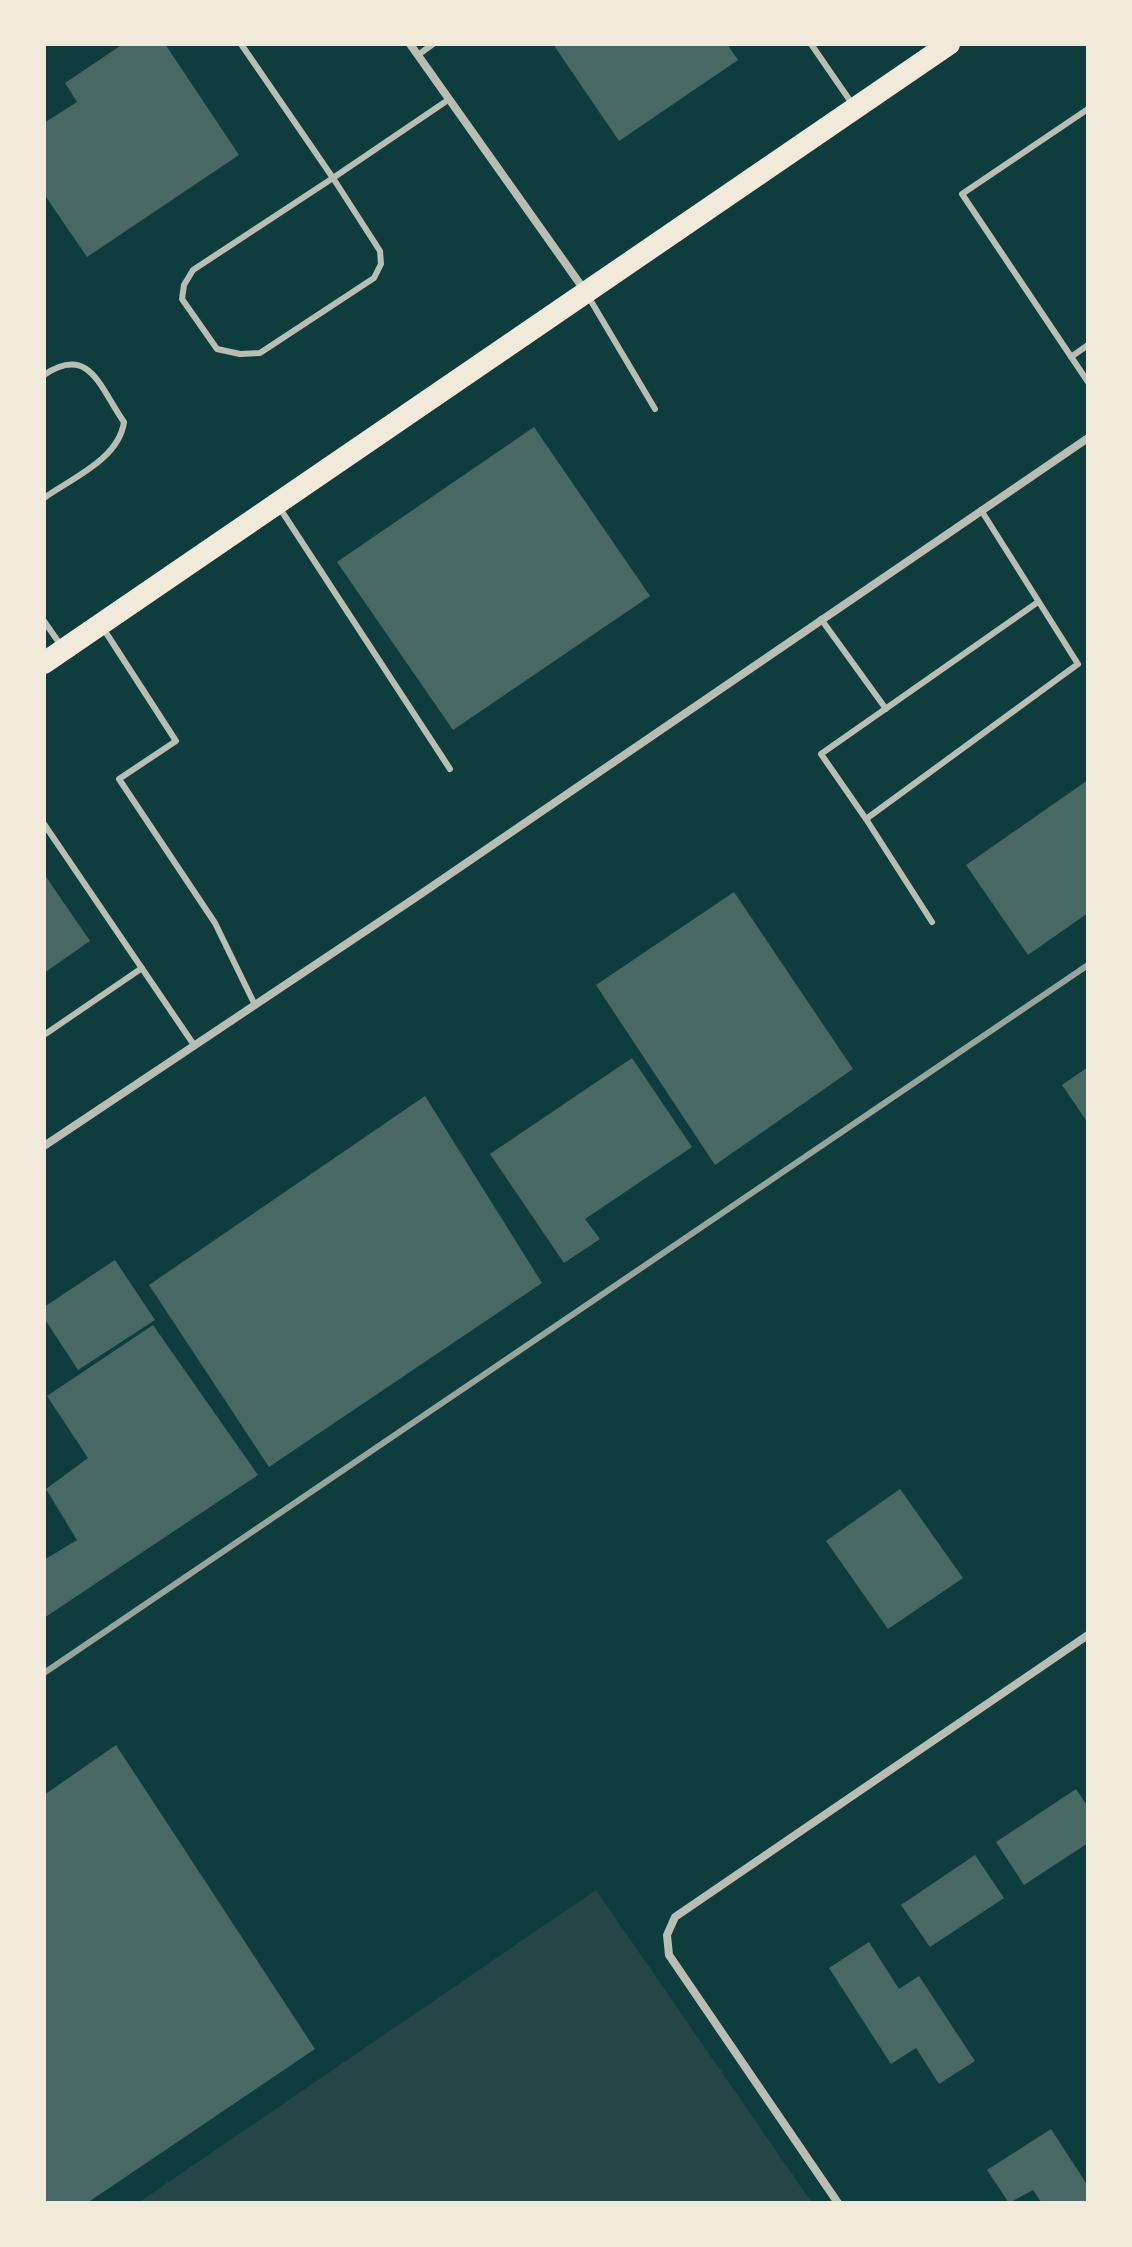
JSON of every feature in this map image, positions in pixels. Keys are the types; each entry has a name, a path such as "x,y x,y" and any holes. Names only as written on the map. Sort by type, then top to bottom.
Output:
{"highway":[{"path":"44,663 949,44"}],"street":[{"path":"410,44 586,293"},
{"path":"44,1146 415,898 1088,438"},
{"path":"838,2203 669,1955 667,1935 675,1917 1088,1635"}],"lane":[{"path":"241,44 333,178 380,251 381,264 374,278 260,353 240,354 217,349 182,299 184,285 193,270 333,178 448,100"},
{"path":"418,55 433,44"},
{"path":"811,44 855,108"},
{"path":"1088,109 962,194 1088,382"},
{"path":"586,293 655,409"},
{"path":"1071,357 1088,345"},
{"path":"44,375 61,363 75,361 87,368 124,422 122,437 113,450 44,498"},
{"path":"277,505 450,769"},
{"path":"866,819 1078,664 981,510"},
{"path":"932,922 821,754 1038,602"},
{"path":"821,619 886,709"},
{"path":"44,621 64,650"},
{"path":"101,625 176,741 119,779 215,923 254,1003"},
{"path":"44,824 194,1045"},
{"path":"44,1035 142,968"}],"shaded area":[{"path":"596,1890 812,2203 138,2203"}],"building":[{"path":"123,44 165,44 239,155 87,257 44,194 44,123 77,102 65,83"},
{"path":"553,44 727,44 738,60 619,141"},
{"path":"534,427 650,596 453,730 337,562"},
{"path":"1088,780 1088,913 1028,955 966,865"},
{"path":"44,874 90,941 44,973"},
{"path":"734,892 853,1069 715,1165 596,985"},
{"path":"632,1058 692,1147 585,1219 600,1239 564,1263 490,1154"},
{"path":"1088,1067 1088,1123 1062,1085"},
{"path":"425,1096 542,1283 269,1467 149,1285"},
{"path":"115,1260 155,1320 78,1370 44,1318 44,1307"},
{"path":"153,1325 258,1475 44,1618 44,1560 77,1540 46,1489 88,1458 47,1396"},
{"path":"900,1489 963,1578 888,1629 826,1541"},
{"path":"116,1745 315,2049 87,2203 44,2203 44,1795"},
{"path":"1076,1789 1088,1807 1088,1843 1024,1885 996,1842"},
{"path":"975,1855 1004,1898 930,1947 901,1905"},
{"path":"869,1942 899,1989 919,1976 975,2061 939,2084 916,2048 891,2064 829,1968"},
{"path":"1051,2129 1088,2186 1088,2203 1042,2203 1033,2190 1009,2203 987,2170"}],"railway":[{"path":"44,1673 1088,965"}]}
